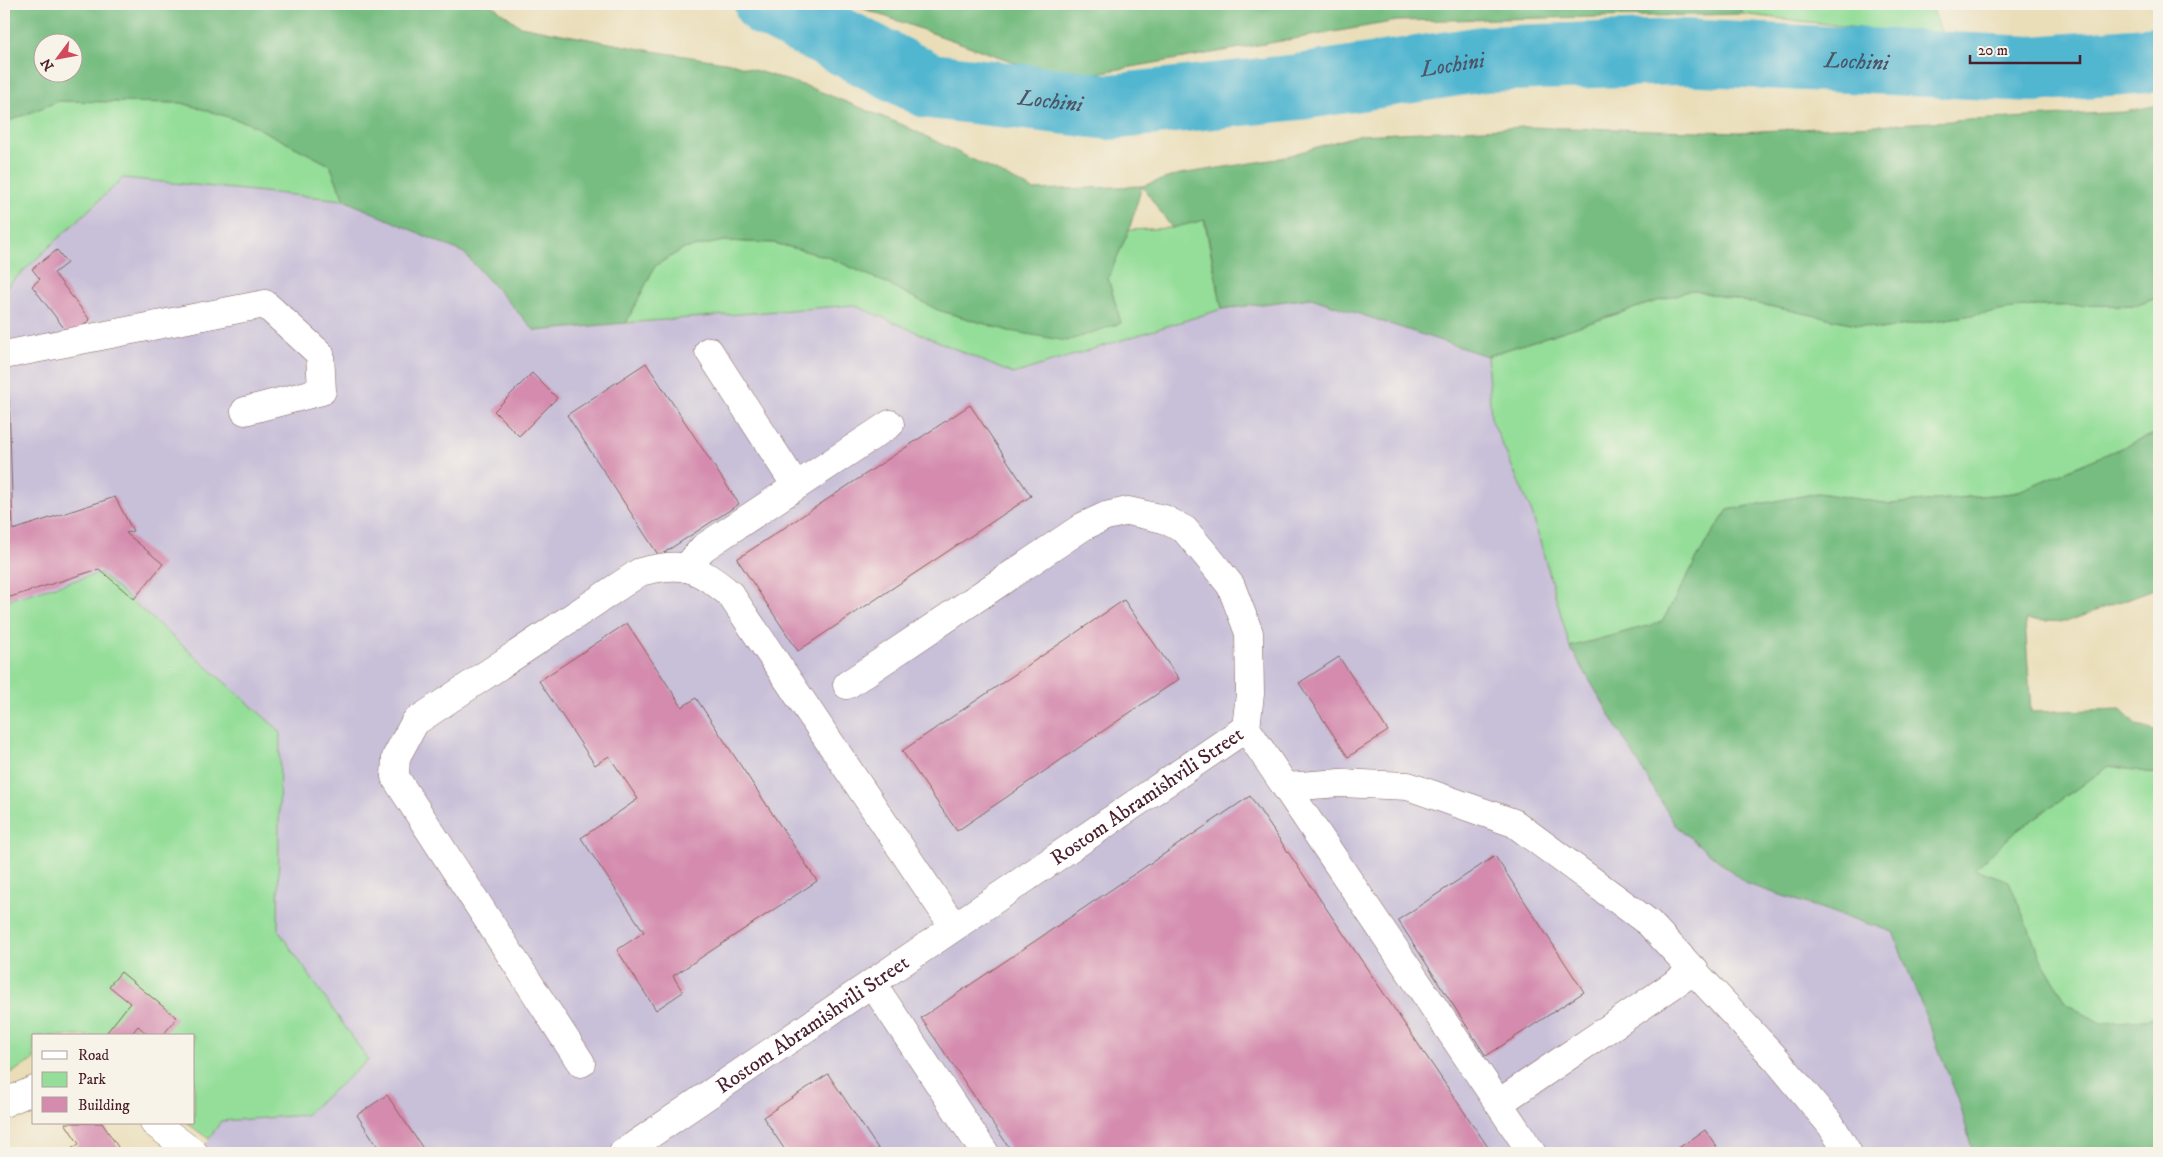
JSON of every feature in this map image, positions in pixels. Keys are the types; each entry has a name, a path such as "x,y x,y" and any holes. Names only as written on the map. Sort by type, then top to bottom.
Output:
{"street":[{"path":"4,355 265,304 320,354 322,391 245,411"},
{"path":"709,351 796,486"},
{"path":"686,568 703,548 890,424"},
{"path":"847,685 1084,526 1106,516 1128,511 1164,519 1185,530 1231,586 1249,634 1250,694 1246,728"},
{"path":"582,1063 395,777 396,757 415,722 640,572 666,565 686,568 706,575 730,594 954,927"},
{"name":"Rostom Abramishvili Street","path":"639,1149 872,983 1246,728 1532,1153"},
{"path":"1286,787 1340,783 1408,786 1514,824 1649,923 1695,970 1777,1060 1831,1125 1848,1153"},
{"path":"1498,1103 1695,970"},
{"path":"872,983 985,1153"},
{"path":"4,1101 32,1091"},
{"path":"155,1124 194,1153"}],"path":[{"path":"1923,7 1927,4"}],"shaded area":[{"path":"123,178 344,200 464,253 535,331 854,305 1013,374 1222,309 1311,298 1487,356 1491,418 1532,513 1570,647 1675,825 1747,884 1893,932 1960,1104 1973,1153 200,1153 221,1121 305,1114 368,1060 278,930 280,731 100,573 4,601 4,289"}],"green space":[{"path":"4,4 491,4 520,26 652,51 731,63 809,87 903,125 1034,190 1142,186 1129,230 1108,278 1121,323 1067,341 1009,331 938,310 886,283 828,257 774,243 724,241 683,249 655,266 626,323 535,331 464,253 344,200 330,165 248,123 182,103 59,101 4,123"},
{"path":"850,4 1739,4 1742,14 1397,21 1062,79"},
{"path":"1739,4 1931,4 1943,38 1742,14"},
{"path":"58,101 182,103 248,123 330,165 344,200 123,178 4,289 4,123"},
{"path":"2159,105 2159,297 2138,305 2032,306 1880,329 1691,290 1487,356 1311,298 1222,309 1205,220 1172,228 1142,186 1180,174 1277,159 1358,135 1524,127 1741,132 2124,112"},
{"path":"1204,219 1222,309 1013,374 854,305 626,323 655,266 683,249 724,241 774,243 828,257 886,283 938,310 1009,331 1121,323 1108,278 1129,230 1172,228"},
{"path":"1691,290 1880,329 2032,306 2138,305 2159,297 2159,432 2014,493 1891,504 1818,493 1728,510 1705,544 1662,622 1570,647 1532,513 1491,418 1487,356"},
{"path":"2159,432 2159,587 2066,622 2025,620 2031,712 2121,709 2137,725 2159,731 2159,774 2109,766 2015,832 1975,869 2009,881 2042,961 2068,1005 2101,1023 2145,1020 2159,1016 2159,1153 1973,1153 1960,1104 1893,932 1747,884 1675,825 1570,647 1662,622 1705,544 1728,510 1818,493 1891,504 2014,493"},
{"path":"100,573 280,731 278,930 368,1060 305,1115 221,1121 209,1139 188,1124 195,1124 195,1034 32,1034 32,1061 4,1077 4,601"},
{"path":"2109,766 2159,774 2159,1016 2145,1020 2101,1023 2068,1005 2042,961 1974,869 2015,832"}],"building":[{"path":"57,250 67,263 54,273 90,320 70,336 32,286 40,279 32,269"},
{"path":"646,363 739,504 659,556 567,415"},
{"path":"532,373 557,398 519,436 494,411"},
{"path":"4,398 9,398 13,530 115,497 133,531 126,533 163,564 134,599 99,569 4,599"},
{"path":"970,405 1031,496 798,651 737,559"},
{"path":"1124,600 1179,679 957,831 902,751"},
{"path":"627,623 682,707 696,698 817,881 673,976 683,992 656,1010 617,950 644,932 581,838 638,799 609,756 595,765 539,681"},
{"path":"1339,657 1388,731 1348,757 1299,683"},
{"path":"1250,796 1492,1153 1013,1153 921,1018"},
{"path":"1495,856 1584,992 1486,1056 1398,920"},
{"path":"121,972 177,1018 164,1034 147,1034 138,1026 132,1034 109,1034 107,1032 130,1003 109,986"},
{"path":"828,1074 881,1153 787,1153 763,1117"},
{"path":"387,1095 426,1153 382,1153 357,1115"},
{"path":"66,1124 103,1124 122,1153 65,1153 79,1144"},
{"path":"1705,1130 1721,1153 1676,1153 1674,1151"}],"waterway":[{"name":"Lochini","path":"767,4 930,86 1110,107 1299,87 1484,59 1681,52 2033,69 2159,59"}]}
